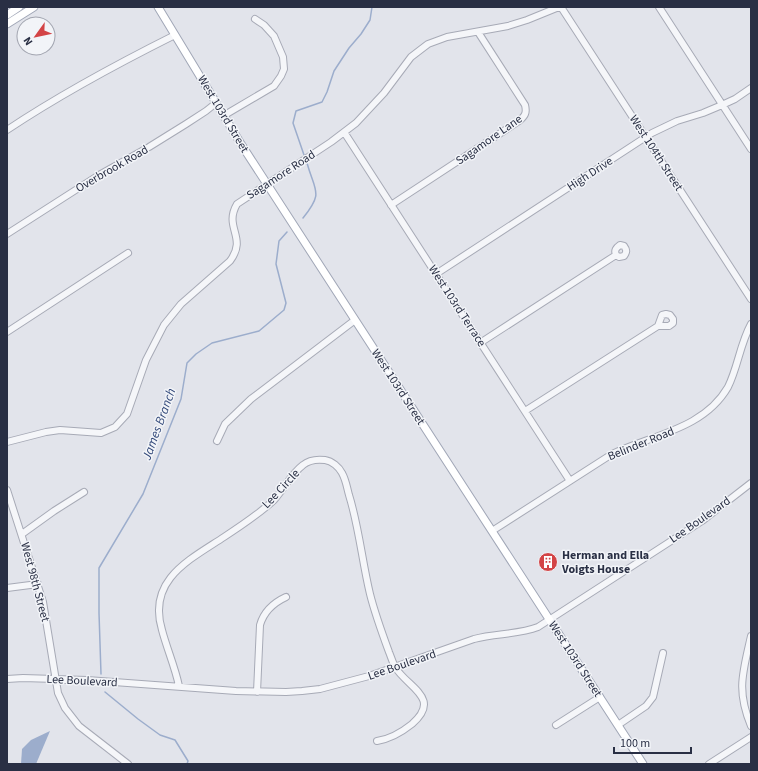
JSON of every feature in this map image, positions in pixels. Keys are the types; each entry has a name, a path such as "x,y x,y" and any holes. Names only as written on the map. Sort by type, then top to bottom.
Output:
{"main road":[{"path":"7,15 19,7"},
{"path":"7,24 34,7"},
{"name":"West 103rd Street","path":"158,7 223,116 643,764"}],"street":[{"name":"Sagamore Road","path":"7,442 60,430 101,433 108,431 119,424 126,414 146,360 164,325 181,304 234,256 237,245 232,219 233,211 237,204 344,132 384,93 411,57 428,44 442,39 520,22 560,7"},
{"name":"West 104th Street","path":"560,7 751,299"},
{"path":"659,7 751,149"},
{"path":"223,116 274,86 282,76 284,69 283,58 274,36 264,25 255,19"},
{"name":"Sagamore Lane","path":"391,205 519,122 525,116 525,105 478,32"},
{"path":"7,130 57,97 175,35"},
{"name":"High Drive","path":"436,274 645,138 677,121 703,113 735,99 751,88"},
{"name":"Overbrook Road","path":"7,234 93,179 206,112 216,103"},
{"name":"West 103rd Terrace","path":"344,132 570,481"},
{"path":"7,332 128,253"},
{"path":"480,343 616,255"},
{"path":"217,441 225,424 251,399 355,320"},
{"name":"Belinder Road","path":"492,531 612,454 631,445 684,427 704,414 713,406 727,388 751,324"},
{"path":"525,412 658,326"},
{"name":"Lee Circle","path":"180,686 162,631 159,614 161,598 169,580 182,564 251,518 273,500 302,465 312,460 329,461 337,467 345,480 357,524 369,591 375,614 395,667"},
{"name":"Lee Boulevard","path":"7,679 87,680 180,686 193,689 257,692 286,692 320,689 352,682 485,636 531,630 550,620 702,521 751,483"},
{"name":"West 98th Street","path":"7,490 43,602 58,693 72,717 92,737 128,764"},
{"path":"22,534 84,492"},
{"path":"7,588 38,584"},
{"path":"257,692 260,625 262,617 271,606 286,597"},
{"path":"751,636 742,682 742,694 743,703 751,726"},
{"path":"618,725 650,702 653,697 663,653"},
{"path":"377,741 386,739 408,726 421,715 424,708 423,700 416,689 395,667"},
{"path":"556,725 600,697"},
{"path":"709,764 751,737"}],"water":[{"path":"50,731 36,764 21,764 22,749 31,740"}],"waterway":[{"name":"James Branch","path":"304,155 293,123 296,111 322,102 334,71 370,20 372,7"},
{"name":"James Branch","path":"303,218 314,203 316,197 315,186 307,163"},
{"name":"James Branch","path":"101,674 99,568 143,494 181,399 187,363 196,354 212,343 259,331 284,310 286,303 276,264 279,241 287,232"},
{"name":"James Branch","path":"105,692 160,735 175,740 188,761 187,764"}],"place":[{"name":"Herman and Ella Voigts House","path":"548,562"}]}
